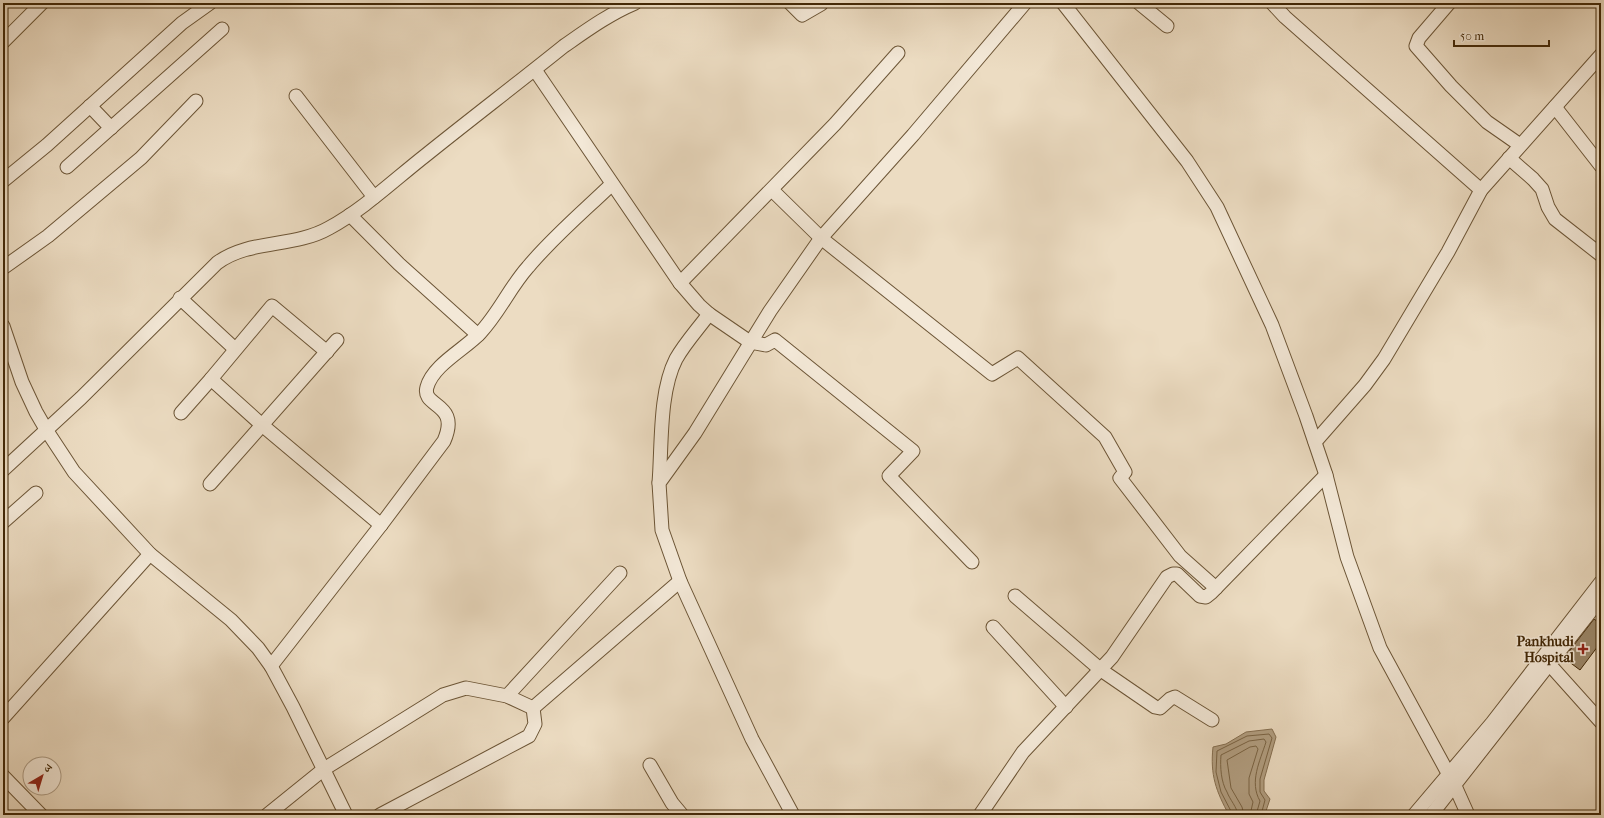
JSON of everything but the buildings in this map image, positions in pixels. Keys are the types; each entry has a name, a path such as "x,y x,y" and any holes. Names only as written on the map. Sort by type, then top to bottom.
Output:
{"street":[{"path":"3,42 42,3"},
{"path":"3,181 47,145 182,23 210,3"},
{"path":"3,470 144,337 180,298 212,267 228,255 240,250 307,238 328,229 374,197 570,42 610,8 635,3"},
{"path":"790,3 802,15 821,4"},
{"path":"659,483 695,433 750,342 821,238 913,135 1025,3"},
{"path":"1063,3 1187,161 1217,207 1272,324 1315,442 1326,475 1346,557 1380,648 1449,774 1468,815"},
{"path":"1139,3 1167,26"},
{"path":"1272,3 1285,17 1481,190"},
{"path":"1448,3 1419,38 1416,46 1486,122 1520,145"},
{"path":"67,167 222,29"},
{"path":"680,283 835,124 898,53"},
{"path":"1315,442 1365,385 1384,359 1448,252 1481,190 1601,55"},
{"path":"535,70 680,283 699,305 750,342 766,345 775,340 913,450 888,476 972,562"},
{"path":"296,96 374,197"},
{"path":"3,268 48,236 141,158 196,101"},
{"path":"90,106 110,128"},
{"path":"1555,107 1601,166"},
{"path":"1509,158 1538,184 1555,219 1601,255"},
{"path":"271,666 438,450 449,430 449,421 445,412 429,398 427,392 430,379 445,363 478,335 490,322 527,267 612,184"},
{"path":"772,190 821,238 992,374 1018,358 1105,437 1125,472 1120,478 1180,556 1216,588"},
{"path":"350,215 399,264 478,335"},
{"path":"180,298 235,349"},
{"path":"181,413 272,306 327,352"},
{"path":"710,314 686,343 676,358 670,373 664,406 659,483 662,530 680,581 752,739 793,815"},
{"path":"3,326 22,382 46,431 74,472 150,554 231,620 258,648 271,666 324,768 346,815"},
{"path":"210,484 337,340"},
{"path":"211,379 262,425 381,525"},
{"path":"980,815 1022,752 1101,670 1167,577 1177,574 1200,596 1206,597 1326,475"},
{"path":"3,522 36,493"},
{"path":"3,718 150,554"},
{"path":"508,696 620,573"},
{"path":"533,708 680,581"},
{"path":"1414,815 1492,723 1601,582"},
{"path":"1015,596 1101,670 1158,708 1162,707 1170,699 1175,697 1212,720"},
{"path":"1431,815 1601,598"},
{"path":"994,627 1066,707"},
{"path":"1550,665 1601,722"},
{"path":"267,815 324,768 443,695 466,688 508,696 533,708"},
{"path":"380,815 529,736 535,724 533,708"},
{"path":"650,765 672,803 682,815"},
{"path":"3,776 41,815"}],"water":[{"path":"1272,729 1276,737 1264,780 1264,791 1270,799 1265,814 1229,815 1217,790 1213,774 1213,747 1226,744 1246,732"}],"place":[{"name":"Pankhudi Hospital","path":"1583,649"}]}
